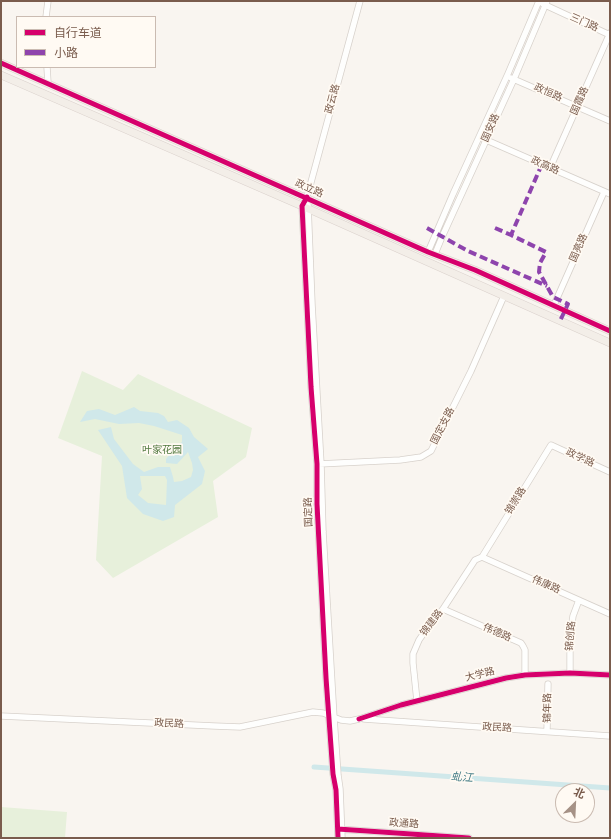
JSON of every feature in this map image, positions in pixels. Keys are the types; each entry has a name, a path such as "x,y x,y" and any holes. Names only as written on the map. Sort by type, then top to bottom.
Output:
{"main road":[{"name":"政立路","path":"1,63 610,330"},
{"name":"政立路","path":"1,75 610,343"}],"street":[{"path":"46,16 48,1"},
{"name":"政云路","path":"307,197 360,1"},
{"name":"三门路","path":"538,1 546,3 610,34"},
{"name":"国安路","path":"432,253 453,194 507,76 538,1"},
{"name":"国安路","path":"432,253 442,237 514,79 546,3"},
{"name":"国霞路","path":"550,168 610,34"},
{"path":"47,68 48,83"},
{"name":"政恒路","path":"507,76 610,121"},
{"name":"政高路","path":"480,137 610,194"},
{"name":"国亮路","path":"554,305 604,192"},
{"name":"国定路","path":"307,197 306,208 319,464 317,504 326,678 332,716 336,774 340,789 338,838"},
{"name":"国定支路","path":"319,464 400,460 421,457 430,451 469,377 504,296"},
{"name":"政学路","path":"551,445 610,472"},
{"name":"锦崇路","path":"482,557 551,445"},
{"name":"伟康路","path":"482,557 610,614"},
{"name":"锦建路","path":"417,701 413,654 419,640 443,609 475,560 482,557"},
{"name":"锦创路","path":"570,672 572,623 579,600"},
{"name":"伟德路","path":"443,609 521,643 525,650 525,675"},
{"name":"大学路","path":"332,716 346,721 359,719 401,705 492,681 525,675 570,672 610,675"},
{"name":"锦年路","path":"547,731 548,684"},
{"name":"政民路","path":"1,716 240,727 313,712 332,716"},
{"name":"政民路","path":"359,719 610,736"},
{"name":"国定路","path":"339,829 342,838"},
{"name":"政通路","path":"339,829 469,838"}],"green space":[{"name":"叶家花园","path":"82,371 123,390 138,374 252,428 246,457 213,481 218,517 113,578 96,560 102,456 58,438"},
{"path":"1,807 67,812 65,838 1,838"}],"water":[{"path":"134,407 140,411 158,413 164,416 168,422 177,420 189,428 194,437 208,449 198,457 205,471 202,484 175,505 174,517 163,521 143,514 127,498 122,466 98,430 111,427 114,439 133,464 144,472 158,467 170,467 174,482 182,481 191,477 193,470 188,452 177,464 166,463 166,459 182,442 182,435 139,423 119,424 95,419 80,422 87,411 99,409 115,415","holes":["140,476 165,476 167,480 166,505 148,503 138,495 142,489"]}],"waterway":[{"name":"虬江","path":"314,767 610,788"}],"marked path":[{"path":"542,164 511,235 546,252 540,263 539,272 553,297 568,304 560,321"},
{"path":"427,228 468,251 547,286"},
{"path":"495,228 511,235"}],"cycle path":[{"path":"1,63 428,252 475,270 610,331"},
{"path":"307,197 302,206 311,387 317,464 317,504 326,678 333,774 336,790 338,838"},
{"path":"359,719 401,705 506,678 525,675 570,673 610,675"},
{"path":"338,829 469,838"}]}
